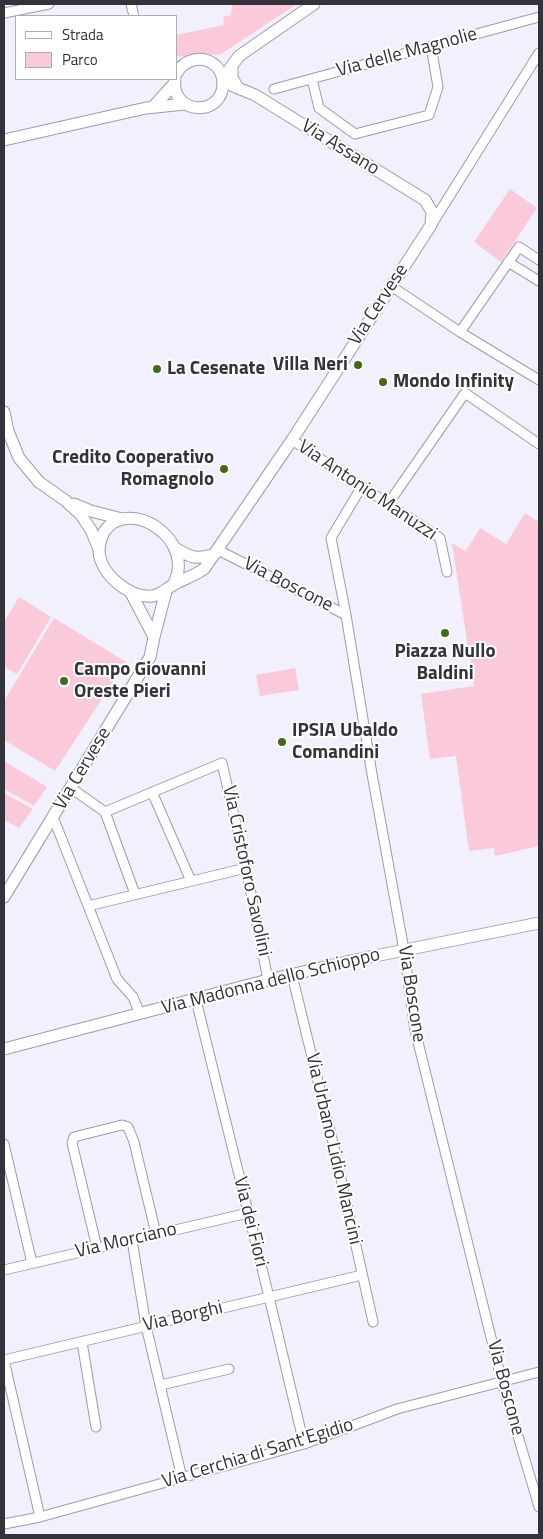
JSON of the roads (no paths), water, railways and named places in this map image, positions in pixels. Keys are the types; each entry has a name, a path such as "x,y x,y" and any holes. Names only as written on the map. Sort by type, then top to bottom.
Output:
{"main road":[{"path":"223,78 236,60 314,4"},
{"path":"181,62 197,59 209,61 236,60"},
{"path":"4,140 153,107 185,104 196,108 208,106 218,99 222,93 223,78 220,71 209,61"},
{"name":"Via Assano","path":"223,78 240,90 255,95 426,200"},
{"path":"153,107 174,80"},
{"path":"175,80 175,92 185,104"},
{"path":"218,99 240,95 255,95"},
{"path":"426,200 432,212 431,225"},
{"name":"Via Cervese","path":"4,897 150,657 154,637 170,588 204,569 217,552 228,532 292,440 431,225"},
{"path":"4,412 8,431 19,458 40,482 66,501 81,515 91,530 103,566 108,573 130,591 140,595 153,596 170,588 178,577 179,569 175,548"},
{"path":"66,501 91,511 122,519 132,518 149,522 164,533 175,548 188,556 202,558 217,552"},
{"path":"99,550 101,537 108,526 122,519"},
{"path":"130,591 154,637"},
{"name":"Via Madonna dello Schioppo","path":"4,1049 268,980 355,960 539,923"}],"street":[{"path":"4,13 24,13 49,4"},
{"name":"Via delle Magnolie","path":"274,89 539,17"},
{"path":"312,79 319,108 355,134 429,115 438,86 431,46"},
{"name":"Via Cervese","path":"431,225 539,53"},
{"path":"236,60 233,77 240,90"},
{"name":"Via Assano","path":"426,200 438,203 446,202"},
{"path":"460,332 519,247 539,260"},
{"path":"508,262 539,282"},
{"path":"391,286 460,332 539,380"},
{"path":"388,504 465,393 539,444"},
{"name":"Via Antonio Manuzzi","path":"292,440 440,538 446,572"},
{"path":"346,614 331,538 362,486"},
{"name":"Via Boscone","path":"217,552 346,614 372,774 404,950 415,1030 502,1382 539,1506"},
{"name":"Via Cristoforo Savolini","path":"152,792 222,764 246,868 268,980"},
{"path":"71,788 105,812 135,894"},
{"path":"105,812 152,792 191,881"},
{"path":"53,817 117,979 133,997 140,1014"},
{"path":"88,906 246,868"},
{"name":"Via Urbano Lidio Mancini","path":"292,975 373,1322"},
{"name":"Via dei Fiori","path":"196,1000 304,1444"},
{"path":"97,1248 72,1143 74,1137 81,1134 122,1126 128,1127 134,1142 156,1234"},
{"path":"4,1144 32,1263"},
{"name":"Via Morciano","path":"5,1267 32,1263 248,1212"},
{"path":"132,1240 146,1326 182,1478"},
{"name":"Via Borghi","path":"4,1360 362,1275"},
{"path":"82,1342 96,1427"},
{"path":"4,1360 40,1517"},
{"path":"160,1385 229,1369"},
{"name":"Via Cerchia di Sant'Egidio","path":"4,1524 40,1517 304,1444 397,1409 539,1372"}],"place":[{"name":"Villa Neri","path":"358,365"},
{"name":"La Cesenate","path":"157,369"},
{"name":"Mondo Infinity","path":"383,382"},
{"name":"Credito Cooperativo Romagnolo","path":"224,469"},
{"name":"Piazza Nullo Baldini","path":"445,633"},
{"name":"Campo Giovanni Oreste Pieri","path":"64,681"},
{"name":"IPSIA Ubaldo Comandini","path":"282,742"}]}
